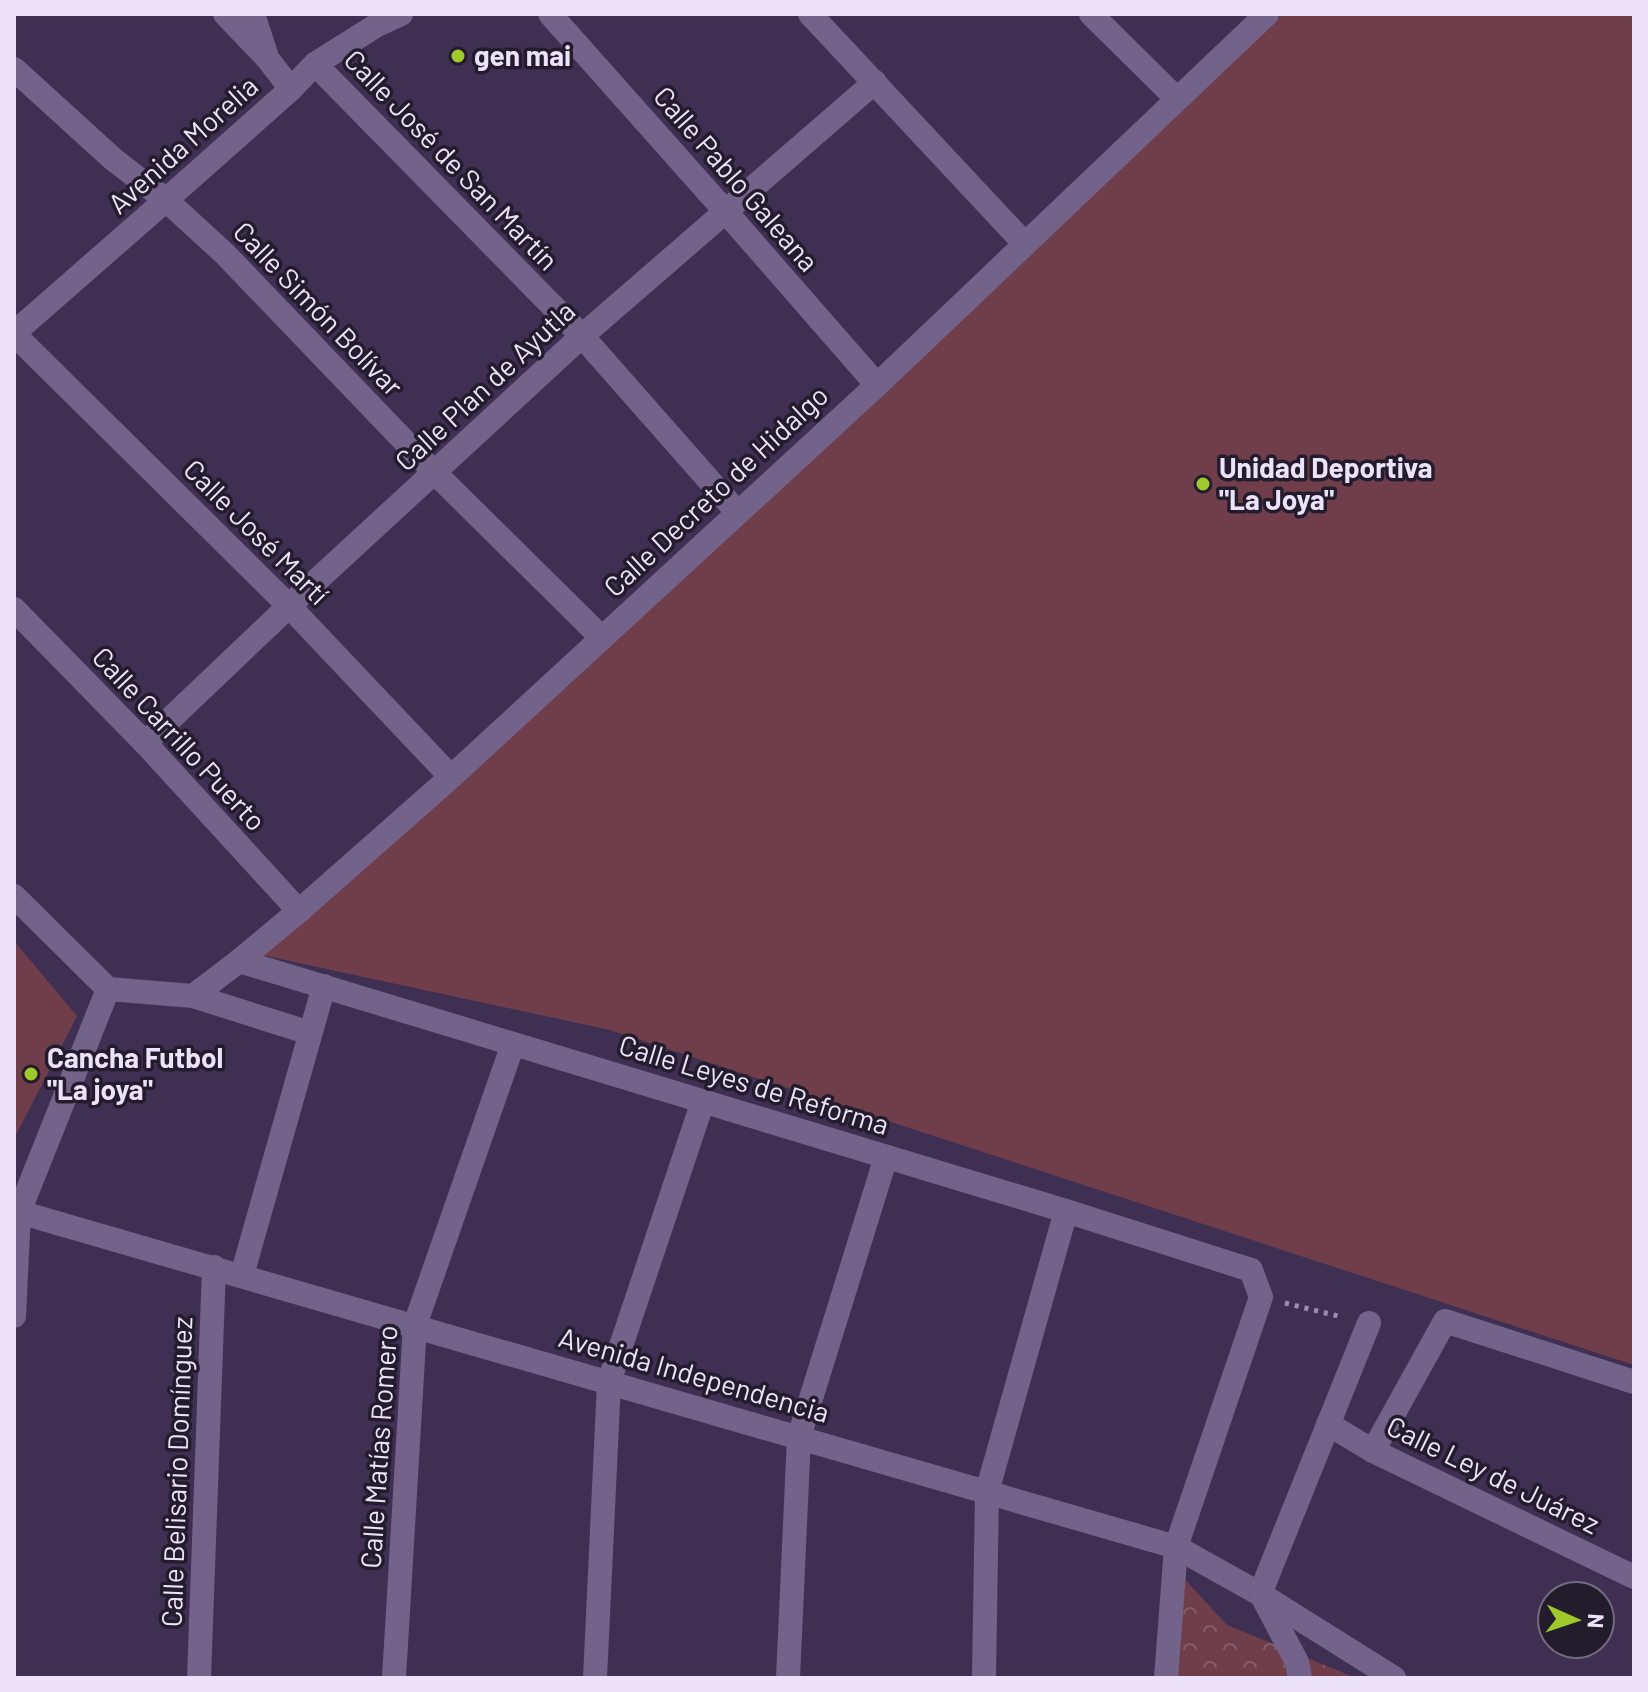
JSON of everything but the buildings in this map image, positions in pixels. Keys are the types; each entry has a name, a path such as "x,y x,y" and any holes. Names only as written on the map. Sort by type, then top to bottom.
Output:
{"street":[{"path":"225,14 267,58 291,89"},
{"path":"253,14 267,58"},
{"name":"Avenida Morelia","path":"14,334 291,89 315,64 377,25 401,14"},
{"name":"Calle Pablo Galeana","path":"550,14 877,385"},
{"path":"810,14 1024,243"},
{"path":"1091,14 1177,99"},
{"name":"Calle Decreto de Hidalgo","path":"193,996 299,911 451,777 877,385 1267,14"},
{"name":"Calle José de San Martín","path":"315,64 582,336 737,512"},
{"name":"Calle Simón Bolívar","path":"14,69 113,159 166,200 225,254 435,473 601,637"},
{"name":"Calle Plan de Ayutla","path":"145,743 582,336 875,82"},
{"name":"Calle José Martí","path":"14,334 289,606 451,777"},
{"name":"Calle Carrillo Puerto","path":"14,609 145,743 299,911"},
{"path":"14,896 108,989 193,996 310,1033"},
{"name":"Calle Leyes de Reforma","path":"239,961 1066,1211 1251,1270 1261,1297"},
{"path":"242,1275 324,986"},
{"path":"14,1316 16,1210 108,989"},
{"name":"Calle Matías Romero","path":"394,1678 415,1325 513,1044"},
{"path":"595,1678 609,1382 703,1101"},
{"path":"788,1678 799,1437 886,1157"},
{"name":"Avenida Independencia","path":"16,1210 1176,1547 1260,1594 1394,1678"},
{"path":"984,1678 987,1492 1066,1211"},
{"name":"Calle Belisario Domínguez","path":"199,1678 214,1267"},
{"path":"1166,1678 1176,1547 1261,1297"},
{"path":"1373,1451 1445,1321 1634,1382"},
{"path":"1300,1678 1297,1662 1260,1594 1369,1323"},
{"name":"Calle Ley de Juárez","path":"1328,1424 1373,1451 1634,1577"}],"path":[{"path":"1261,1297 1369,1323"}],"green space":[{"name":"Unidad Deportiva \"La Joya\"","path":"1282,14 1634,14 1634,1365 610,1030 262,955"},
{"name":"Cancha Futbol \"La joya\"","path":"14,941 77,1016 16,1135 14,1131"},
{"path":"1178,1572 1227,1625 1356,1678 1171,1678"}],"place":[{"name":"gen mai","path":"458,56"},
{"name":"Unidad Deportiva \"La Joya\"","path":"1203,484"},
{"name":"Cancha Futbol \"La joya\"","path":"31,1074"}]}
